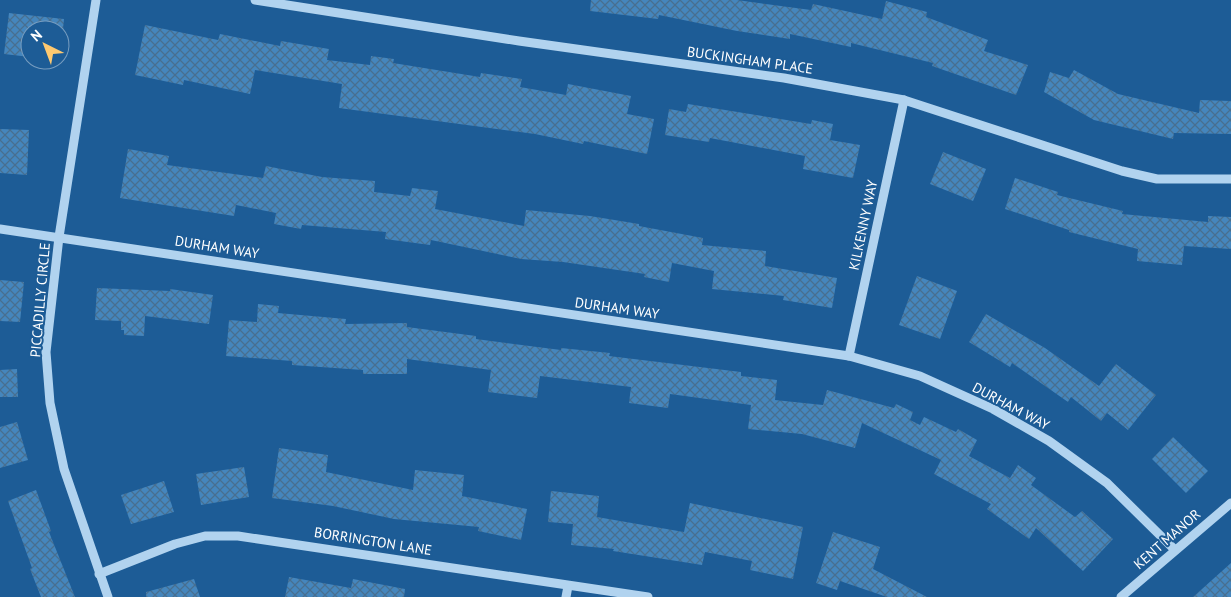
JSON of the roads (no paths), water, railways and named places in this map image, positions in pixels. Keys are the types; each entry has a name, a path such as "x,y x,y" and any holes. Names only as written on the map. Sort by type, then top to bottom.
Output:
{"street":[{"name":"PICCADILLY CIRCLE","path":"96,0 59,237 46,352 50,403 64,469 108,597"},
{"name":"BUCKINGHAM PLACE","path":"255,0 519,41 784,78 904,100 1122,171 1157,179 1231,179"},
{"name":"KILKENNY WAY","path":"849,356 904,100"},
{"name":"DURHAM WAY","path":"0,228 849,356 920,376 993,409 1049,441 1107,483 1175,550"},
{"name":"KENT MANOR","path":"1121,597 1231,503"},
{"name":"BORRINGTON LANE","path":"99,574 175,544 205,536 238,536 648,597"},
{"path":"566,597 568,586"}]}
